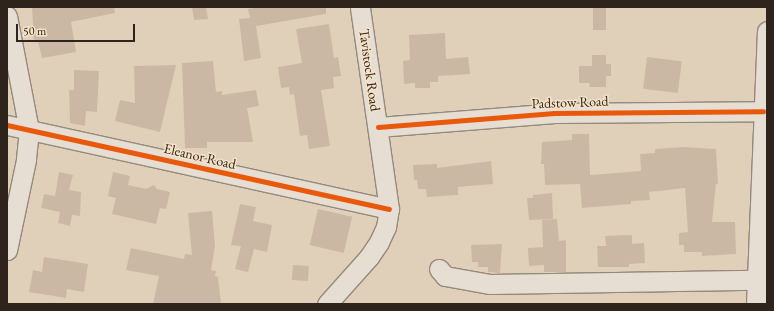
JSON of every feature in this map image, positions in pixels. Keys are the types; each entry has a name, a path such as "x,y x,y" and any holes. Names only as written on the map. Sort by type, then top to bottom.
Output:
{"street":[{"name":"Tavistock Road","path":"327,304 369,257 379,242 389,209 360,7"},
{"path":"7,16 29,130 26,160 7,250"},
{"path":"756,304 767,31"},
{"name":"Padstow Road","path":"378,127 554,113 763,111"},
{"name":"Eleanor Road","path":"7,125 389,209"},
{"path":"439,269 445,276 490,284 756,280"}],"building":[{"path":"32,7 114,7 115,13 71,22 76,52 42,58 38,41 34,42"},
{"path":"192,7 206,7 208,19 194,20"},
{"path":"258,7 326,7 326,14 256,26 261,58 244,61 239,19 250,18 248,9"},
{"path":"593,7 606,7 606,30 593,30"},
{"path":"329,24 334,58 338,57 341,76 333,77 334,88 321,90 330,146 309,149 307,135 300,136 294,94 290,95 289,87 281,88 278,67 302,63 296,29"},
{"path":"445,33 446,59 468,57 470,74 438,76 438,82 430,82 430,88 415,88 415,83 404,84 403,61 410,60 409,35"},
{"path":"592,55 606,55 606,64 611,64 611,76 606,76 606,87 590,87 589,83 579,83 579,66 592,66"},
{"path":"647,57 682,61 678,93 643,89"},
{"path":"213,61 216,92 222,91 222,95 256,90 259,106 247,108 253,142 207,142 207,148 185,148 182,63"},
{"path":"176,65 160,132 115,121 120,100 135,103 134,66"},
{"path":"74,70 99,71 97,112 86,111 85,126 70,123 69,90 74,90"},
{"path":"572,134 589,134 590,175 641,171 640,154 655,153 655,149 683,147 716,149 718,184 716,184 712,222 735,222 736,254 702,256 702,252 684,252 684,245 679,245 679,233 688,232 685,188 649,192 650,200 631,201 631,204 582,208 580,184 545,185 544,164 541,164 542,142 572,140"},
{"path":"491,161 493,184 458,187 458,195 427,197 426,189 418,189 417,180 414,180 413,165 437,164 437,168"},
{"path":"59,172 73,175 69,190 81,192 80,216 72,215 70,226 58,223 60,212 41,208 44,194 55,196"},
{"path":"113,172 130,176 128,185 146,189 154,185 157,189 170,192 166,209 160,208 156,224 112,214 116,198 108,196"},
{"path":"552,193 553,219 529,220 527,198 533,198 533,195"},
{"path":"240,204 256,207 253,221 272,225 267,252 254,249 248,272 235,269 241,246 231,245"},
{"path":"318,209 352,217 344,253 310,245"},
{"path":"212,211 215,246 211,270 216,271 215,276 218,277 221,304 153,304 159,276 126,270 131,248 184,259 185,254 192,255 188,213"},
{"path":"557,219 559,241 566,240 566,272 544,272 544,265 529,266 528,248 543,247 542,220"},
{"path":"632,235 632,244 644,243 645,263 629,264 629,267 598,267 597,246 606,246 605,236"},
{"path":"502,244 500,273 488,272 488,267 478,267 478,262 472,262 471,245"},
{"path":"44,257 88,264 84,292 67,289 66,298 29,292 33,270 42,272"},
{"path":"293,265 309,266 308,281 292,280"}],"cycle path":[{"path":"378,127 554,113 763,111"},
{"path":"7,125 389,209"}]}
